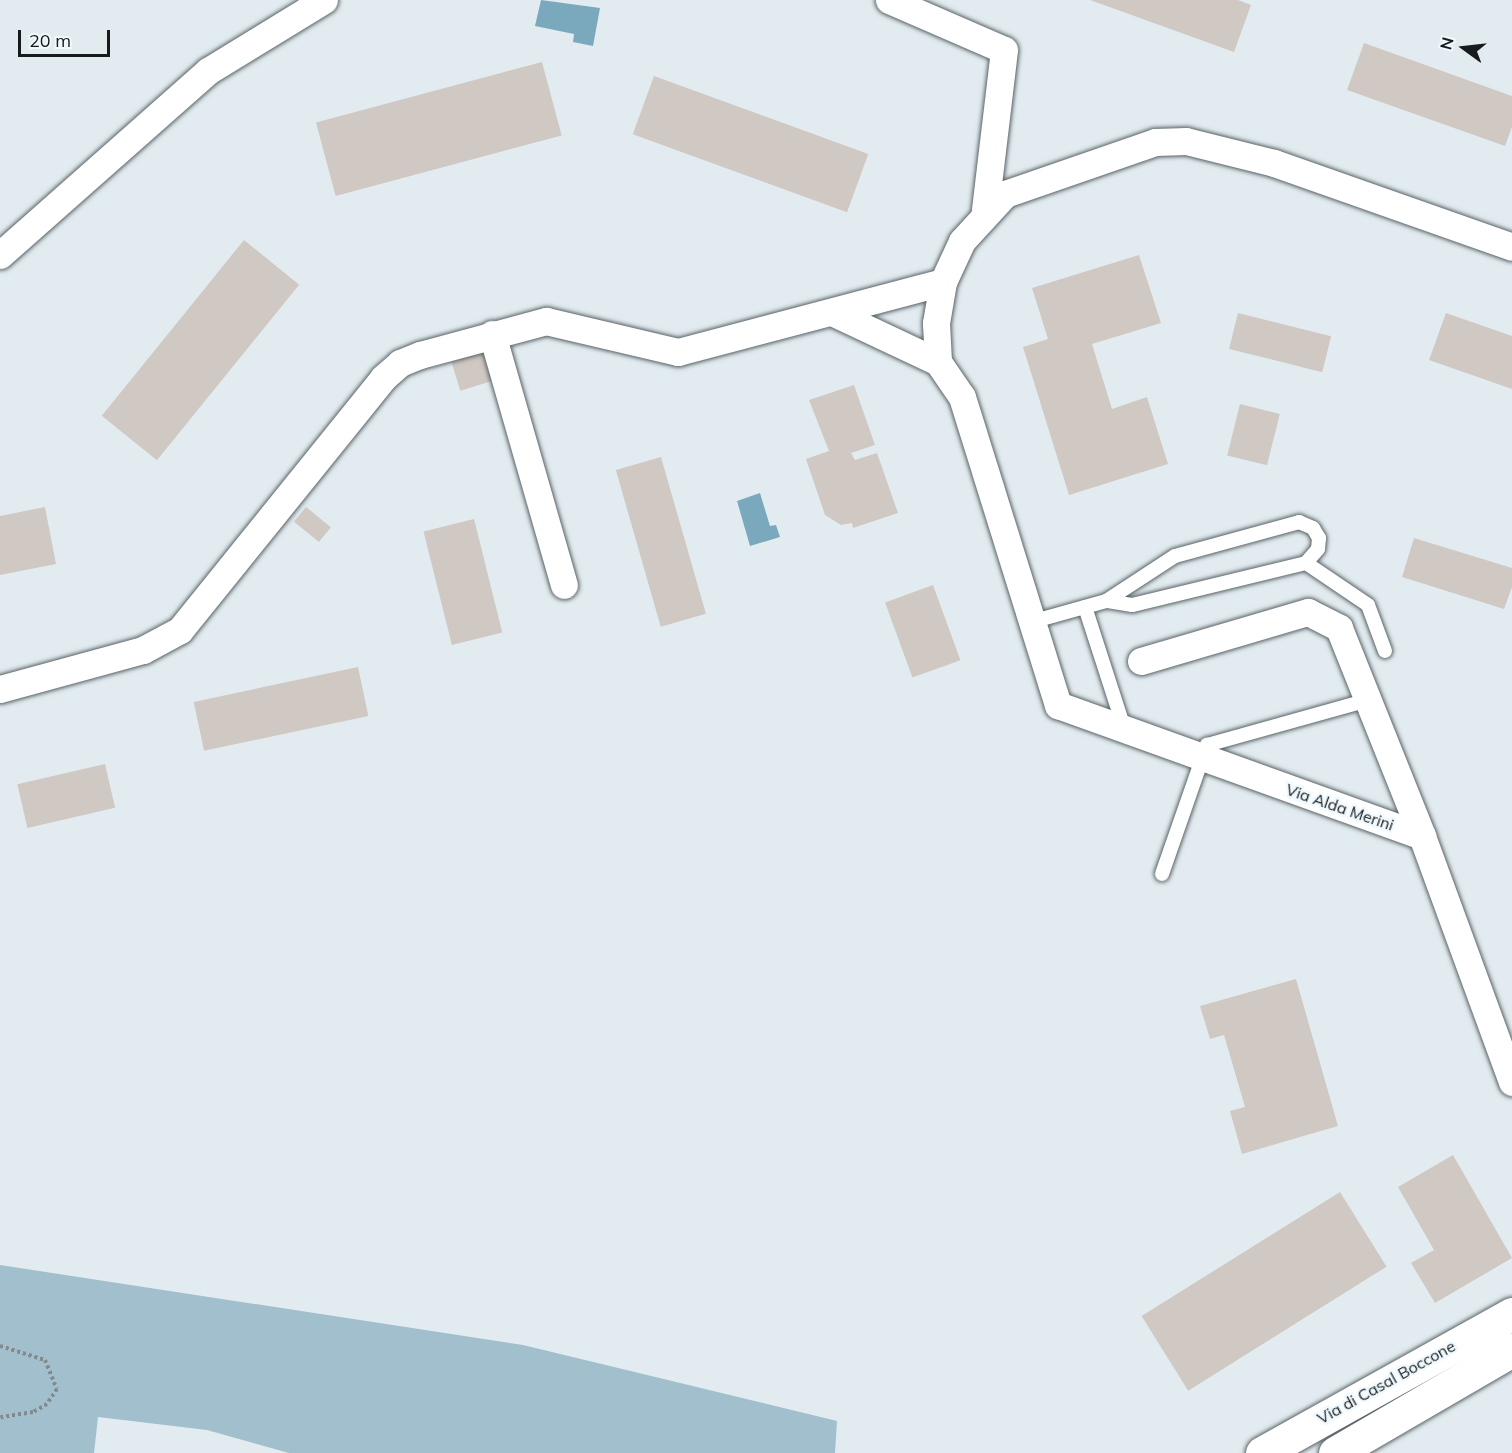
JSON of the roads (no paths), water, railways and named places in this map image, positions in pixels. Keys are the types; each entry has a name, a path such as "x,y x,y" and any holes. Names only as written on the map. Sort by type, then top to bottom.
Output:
{"street":[{"path":"0,255 208,71 324,0"},
{"path":"889,0 1005,50 986,210"},
{"path":"938,362 936,323 943,282 962,241 986,210 1005,194 1049,176 1155,142 1186,141 1274,163 1512,247"},
{"path":"0,689 144,650 180,630 388,372 413,357 492,334 553,321 678,352 834,313 943,282"},
{"path":"834,313 938,362 962,397 1031,622"},
{"path":"492,334 564,585"},
{"path":"1141,661 1308,612 1340,628 1422,836 1512,1082"},
{"name":"Via Alda Merini","path":"1031,622 1058,705 1422,836"},
{"name":"Via di Casal Boccone","path":"1262,1453 1512,1314"},
{"name":"Via di Casal Boccone","path":"1335,1453 1512,1350"}],"lane":[{"path":"1031,622 1106,601 1175,556 1299,522 1313,528 1319,538 1318,549 1306,562 1131,605 1106,601"},
{"path":"1306,562 1368,605 1384,651"},
{"path":"1085,607 1124,730"},
{"path":"1162,874 1207,745 1368,700"}]}
